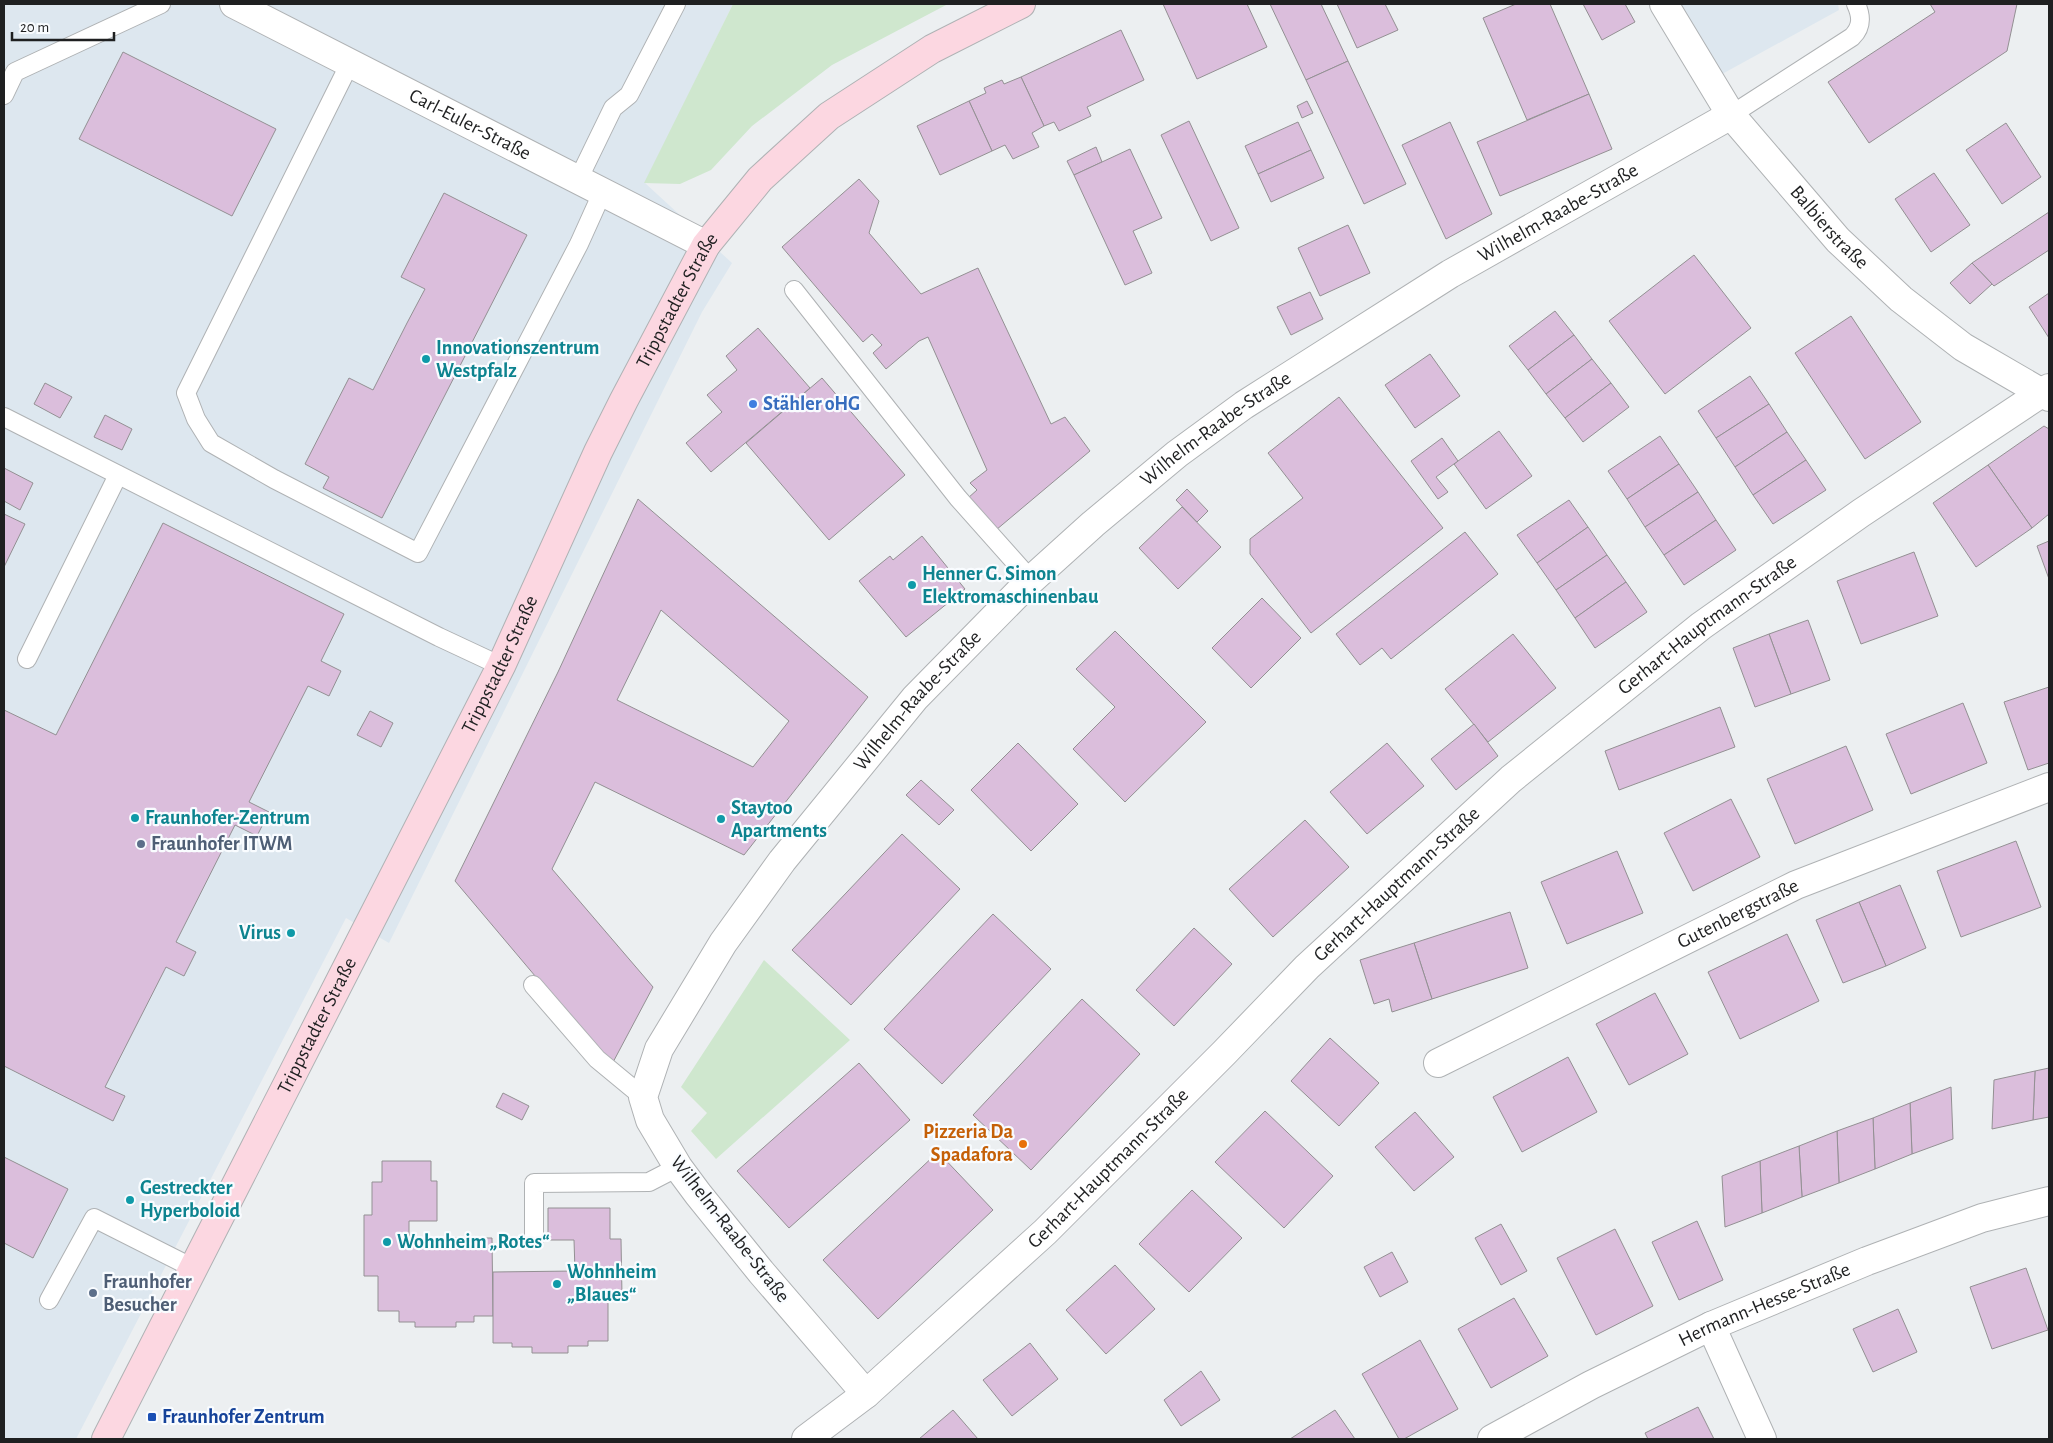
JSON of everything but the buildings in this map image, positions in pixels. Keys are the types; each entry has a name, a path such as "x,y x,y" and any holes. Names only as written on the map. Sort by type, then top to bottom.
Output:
{"main road":[{"name":"Trippstadter Straße","path":"106,1439 501,666 607,435 706,245 760,179 829,116 932,49 1022,4"}],"street":[{"name":"Carl-Euler-Straße","path":"234,4 706,245"},
{"name":"Balbierstraße","path":"1664,4 1731,115 1838,240 1901,299 1963,347 2047,393"},
{"name":"Wilhelm-Raabe-Straße","path":"866,1394 761,1272 698,1194 678,1167 650,1120 643,1098 659,1049 723,943 782,861 915,698 1031,580 1092,524 1177,454 1244,405 1450,274 1731,115"},
{"name":"Gerhart-Hauptmann-Straße","path":"806,1439 866,1394 1046,1232 1307,967 1511,779 1694,632 1860,513 2047,393"},
{"name":"Gutenbergstraße","path":"1438,1063 1796,886 2049,788"},
{"name":"Hermann-Hesse-Straße","path":"1492,1439 1591,1385 1711,1326 1867,1261 1982,1218 2049,1201"},
{"path":"1711,1326 1762,1439"}],"lane":[{"path":"4,95 15,72 161,4"},
{"path":"578,180 613,108 629,95 676,4"},
{"path":"1731,115 1858,32 1861,21 1856,4"},
{"path":"350,63 186,393 196,419 211,443 274,479 418,553 579,244 602,193"},
{"path":"794,290 958,498 1031,580"},
{"path":"4,417 439,637 501,666"},
{"path":"27,658 118,475"},
{"path":"533,985 597,1058 643,1098"},
{"path":"534,1239 534,1183 648,1182 678,1167"},
{"path":"49,1300 94,1218 193,1268"}],"shaded area":[{"path":"4,4 733,4 645,183 732,263 702,312 389,943 346,918 76,1439 4,1439"},
{"path":"1676,4 1838,4 1839,10 1713,79"}],"green space":[{"path":"733,4 948,4 832,65 752,126 711,170 680,184 644,183"},
{"path":"764,960 850,1040 716,1159 691,1131 707,1113 681,1087"}],"place":[{"name":"Innovationszentrum Westpfalz","path":"426,359"},
{"name":"Stähler oHG","path":"753,404"},
{"name":"Henner G. Simon Elektromaschinenbau","path":"912,585"},
{"name":"Fraunhofer-Zentrum","path":"135,818"},
{"name":"Staytoo Apartments","path":"721,819"},
{"name":"Fraunhofer ITWM","path":"141,844"},
{"name":"Virus","path":"291,933"},
{"name":"Pizzeria Da Spadafora","path":"1023,1144"},
{"name":"Gestreckter Hyperboloid","path":"130,1200"},
{"name":"Wohnheim „Rotes“","path":"387,1242"},
{"name":"Wohnheim „Blaues“","path":"557,1284"},
{"name":"Fraunhofer Besucher","path":"93,1293"},
{"name":"Fraunhofer Zentrum","path":"152,1417"}]}
